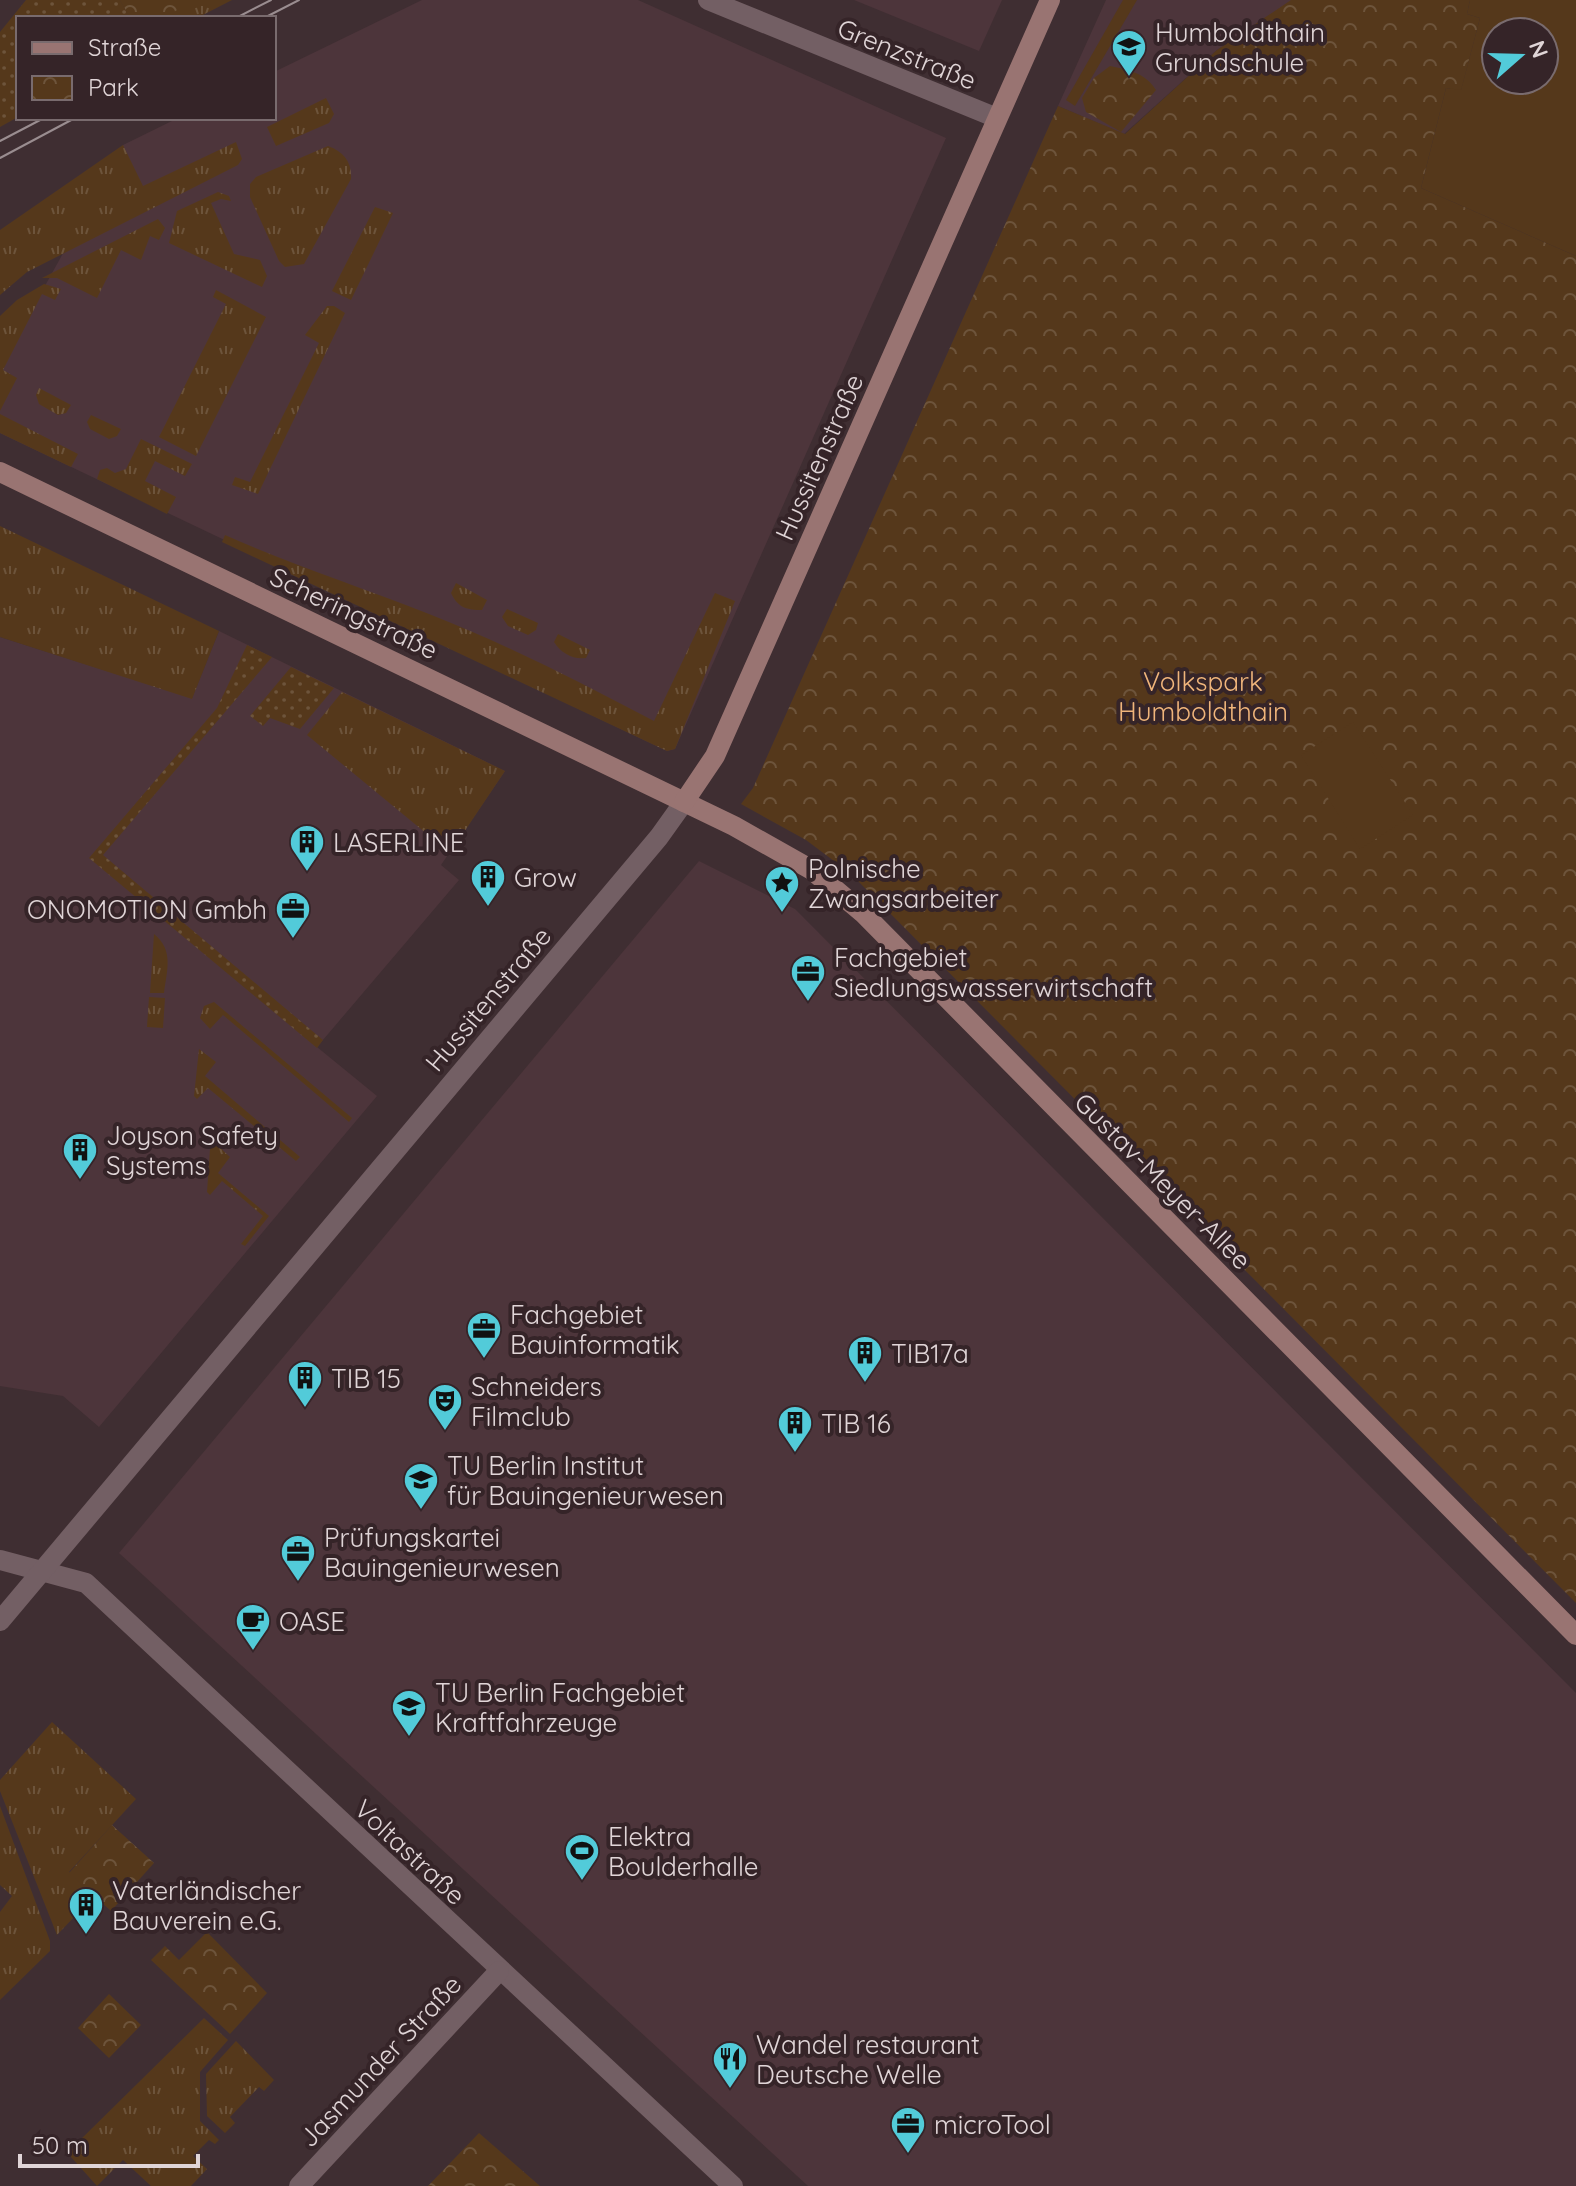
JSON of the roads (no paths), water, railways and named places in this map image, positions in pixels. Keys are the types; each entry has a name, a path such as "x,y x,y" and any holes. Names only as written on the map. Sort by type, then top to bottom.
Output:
{"street":[{"name":"Grenzstraße","path":"708,0 997,118"},
{"name":"Hussitenstraße","path":"0,1621 659,837 715,756 1050,0"},
{"name":"Scheringstraße","path":"0,472 684,802"},
{"name":"Gustav-Meyer-Allee","path":"684,802 812,870 863,913 1576,1635"},
{"name":"Voltastraße","path":"0,1560 86,1583 733,2186"},
{"name":"Jasmunder Straße","path":"299,2186 499,1971"}],"tram line":[{"path":"240,16 271,0"},
{"path":"268,16 299,0"},
{"path":"0,141 40,120"},
{"path":"0,158 71,120"}],"place":[{"name":"Humboldthain Grundschule","path":"1129,78"},
{"name":"LASERLINE","path":"307,873"},
{"name":"Grow","path":"488,908"},
{"name":"Polnische Zwangsarbeiter","path":"782,914"},
{"name":"ONOMOTION Gmbh","path":"293,940"},
{"name":"Fachgebiet Siedlungswasserwirtschaft","path":"808,1003"},
{"name":"Joyson Safety Systems","path":"80,1181"},
{"name":"Fachgebiet Bauinformatik","path":"484,1360"},
{"name":"TIB17a","path":"865,1384"},
{"name":"TIB 15","path":"305,1409"},
{"name":"Schneiders Filmclub","path":"445,1432"},
{"name":"TIB 16","path":"795,1454"},
{"name":"TU Berlin Institut für Bauingenieurwesen","path":"421,1511"},
{"name":"Prüfungskartei Bauingenieurwesen","path":"298,1583"},
{"name":"OASE","path":"253,1652"},
{"name":"TU Berlin Fachgebiet Kraftfahrzeuge","path":"409,1738"},
{"name":"Elektra Boulderhalle","path":"582,1882"},
{"name":"Vaterländischer Bauverein e.G.","path":"86,1936"},
{"name":"Wandel restaurant Deutsche Welle","path":"730,2090"},
{"name":"microTool","path":"908,2155"}],"park label":[{"name":"Volkspark Humboldthain","path":"1203,696"}]}
